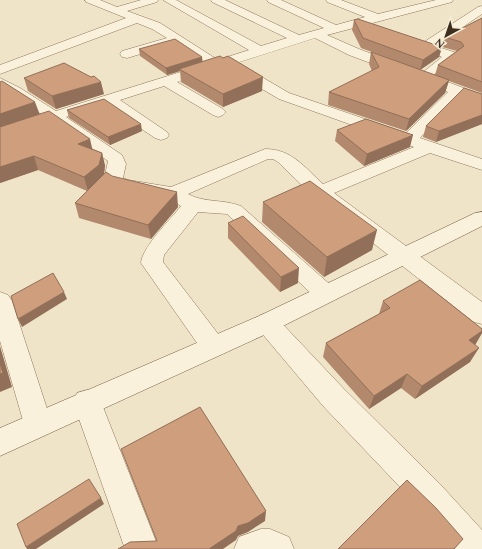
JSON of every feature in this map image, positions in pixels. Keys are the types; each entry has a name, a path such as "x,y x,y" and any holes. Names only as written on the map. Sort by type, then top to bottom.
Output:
{"street":[{"path":"90,0 156,26 222,64 284,96 429,147 478,158"},
{"path":"117,10 153,0"},
{"path":"168,0 260,51"},
{"path":"219,2 234,0"},
{"path":"331,0 377,24"},
{"path":"0,136 55,116 166,80 222,64 334,28 356,23 377,24 410,11 452,1"},
{"path":"219,2 298,39"},
{"path":"397,4 410,11"},
{"path":"470,5 482,8"},
{"path":"252,17 279,6 334,28"},
{"path":"425,46 482,8"},
{"path":"0,70 138,18"},
{"path":"461,22 482,25"},
{"path":"127,54 216,27"},
{"path":"316,34 354,52 482,100"},
{"path":"397,37 452,56 421,78"},
{"path":"166,80 218,112"},
{"path":"0,82 18,91 116,159 117,164 113,180 123,185 173,194 193,204 228,208 238,213 252,216 326,294"},
{"path":"409,140 457,91"},
{"path":"108,99 161,135"},
{"path":"312,192 429,147"},
{"path":"173,194 266,154 271,153 284,158 312,192 404,256 482,315"},
{"path":"193,204 155,252 152,258 152,263 213,346"},
{"path":"0,442 267,323 404,256 480,221"},
{"path":"0,301 38,424"},
{"path":"267,323 308,371 430,495 477,549"},
{"path":"87,402 142,549"},
{"path":"251,549 269,544 276,549"}],"building":[{"path":"482,18 482,82 438,65 464,46 461,42 445,37"},
{"path":"358,19 442,47 423,60 363,38 354,20"},
{"path":"175,39 202,57 166,68 139,49"},
{"path":"371,52 449,80 409,119 329,92 379,67"},
{"path":"220,56 223,58 228,56 263,77 223,94 179,69"},
{"path":"64,63 91,77 94,76 101,82 52,96 24,78"},
{"path":"2,81 35,102 0,114 0,82"},
{"path":"464,88 482,94 482,115 439,131 426,126"},
{"path":"104,99 141,124 108,137 67,110"},
{"path":"49,111 90,139 78,144 102,153 99,165 84,177 34,156 0,167 0,127"},
{"path":"366,119 413,135 367,154 337,130"},
{"path":"106,172 112,176 177,192 148,225 75,203"},
{"path":"310,181 377,230 327,257 263,202"},
{"path":"243,216 299,268 281,277 228,223"},
{"path":"53,273 64,292 18,319 11,296"},
{"path":"420,280 482,329 482,331 469,340 479,348 422,386 407,374 374,396 326,343 390,308 383,301"},
{"path":"0,363 3,373 0,374"},
{"path":"200,407 266,511 248,523 238,526 236,531 209,549 118,549 130,542 157,541 121,449"},
{"path":"89,479 101,498 26,547 17,524"},
{"path":"407,480 436,508 463,539 454,549 338,549"}]}
